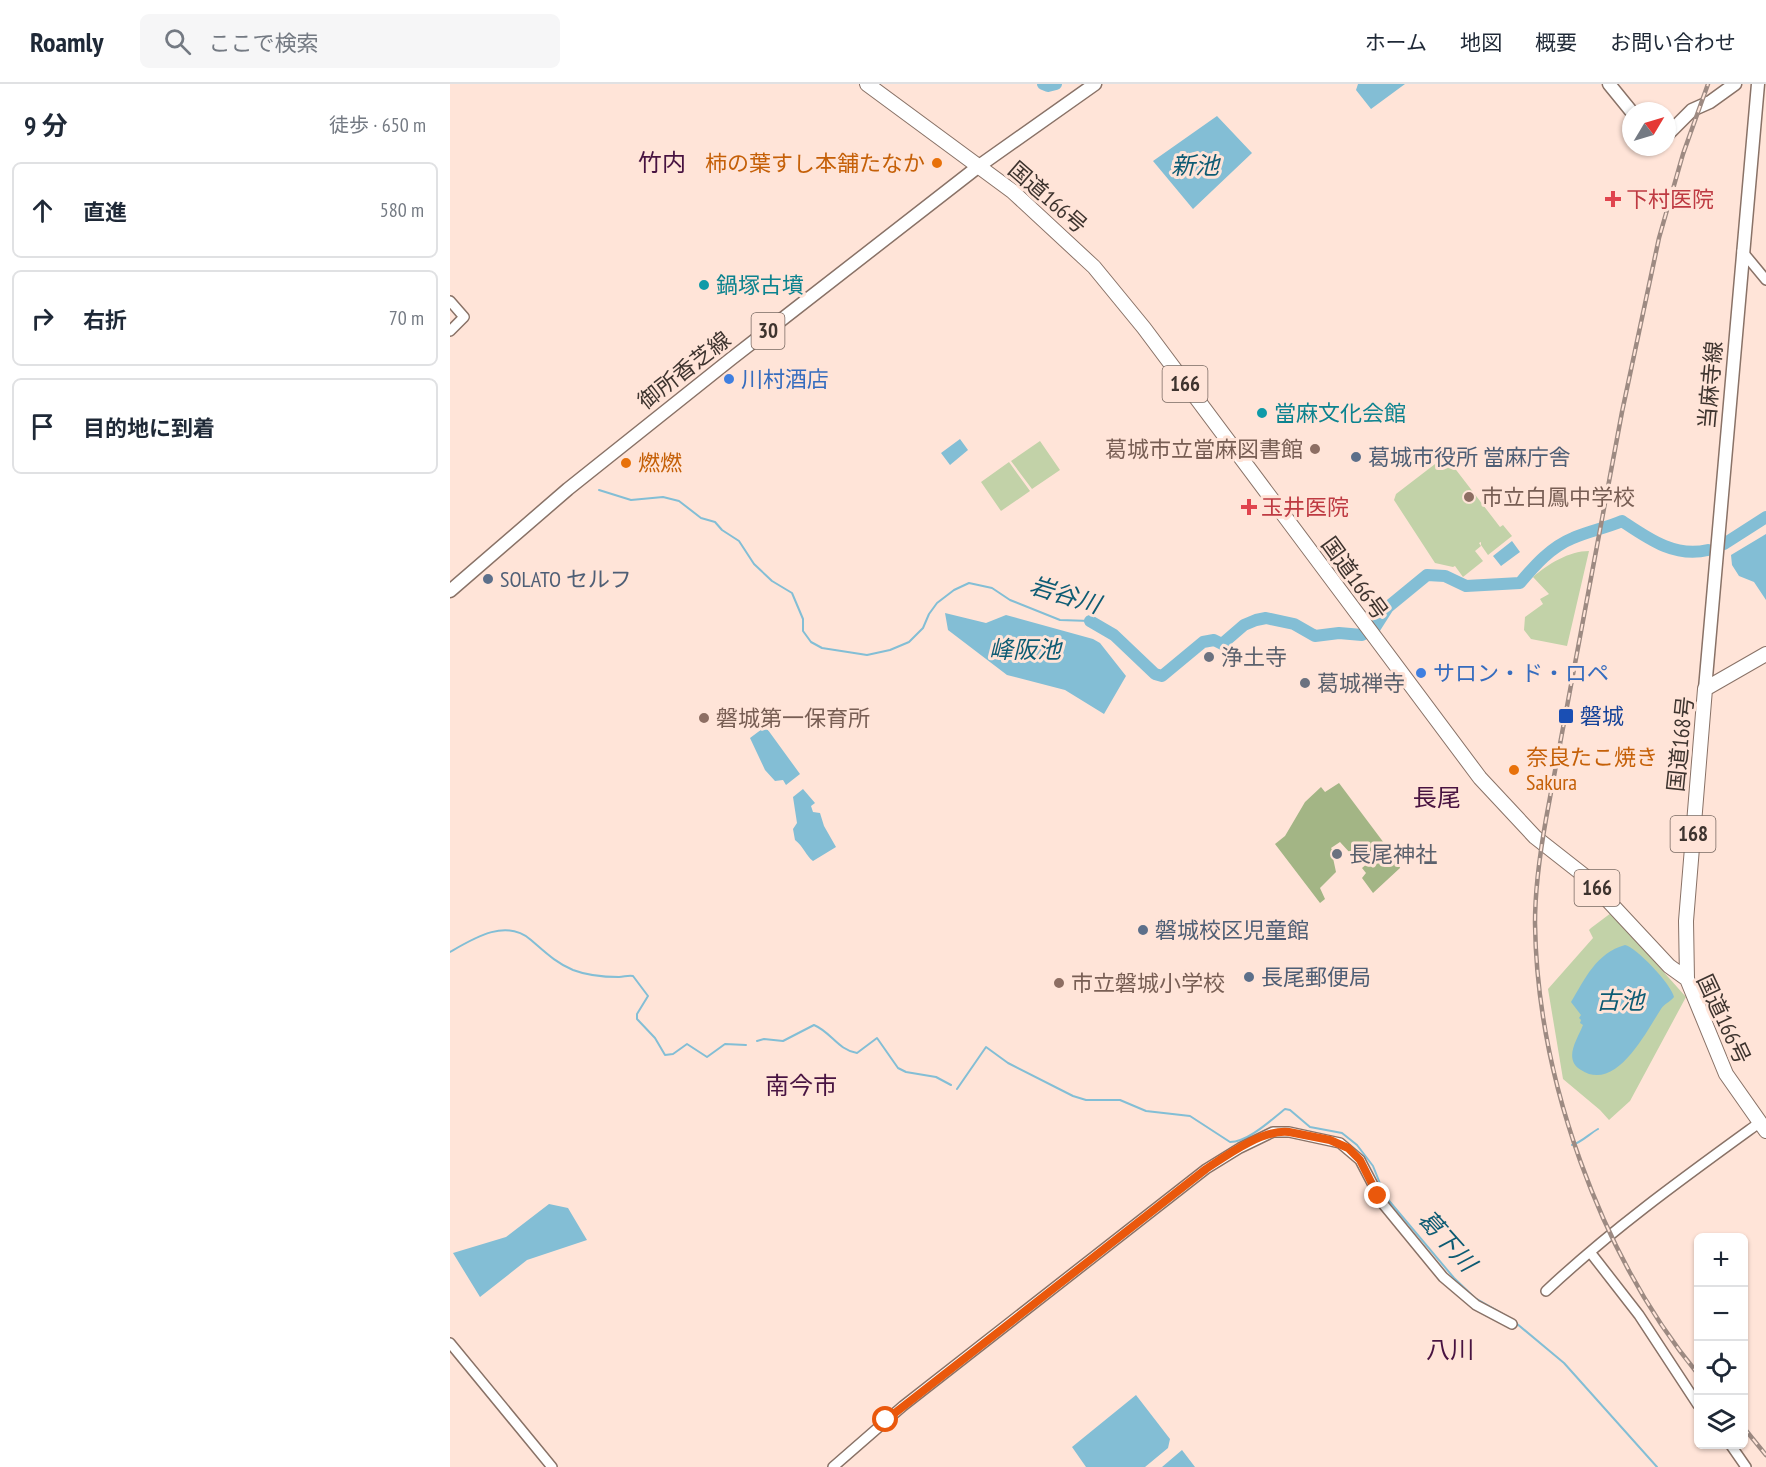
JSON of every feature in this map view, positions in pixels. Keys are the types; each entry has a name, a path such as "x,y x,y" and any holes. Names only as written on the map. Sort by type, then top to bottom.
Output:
{"highway":[{"name":"国道166号","path":"867,84 1012,191 1082,255 1101,276 1129,309 1480,778 1535,837 1586,877 1669,966 1687,979 1726,1074 1763,1127"},
{"name":"国道168号","path":"1687,979 1687,911 1705,689 1766,654"}],"main road":[{"name":"御所香芝線","path":"450,591 600,463 979,166 1095,84"},
{"path":"1609,84 1624,102"},
{"path":"1676,126 1692,110 1710,102 1735,84"},
{"name":"当麻寺線","path":"1705,689 1758,84"}],"street":[{"path":"1742,251 1766,280"},
{"path":"450,301 464,317 450,331"},
{"path":"1546,1291 1590,1252 1695,1169 1763,1127"},
{"path":"833,1467 903,1406 1206,1169 1240,1148 1273,1132 1289,1132 1330,1140 1348,1148 1360,1160 1383,1204 1443,1277 1476,1305 1512,1324"},
{"path":"1590,1252 1639,1315 1694,1399"},
{"path":"450,1343 552,1467"},
{"path":"1733,1449 1746,1467"}],"green space":[{"path":"1040,441 1060,470 1032,489 1011,461"},
{"path":"1439,461 1450,462 1500,527 1503,525 1512,536 1488,555 1481,542 1479,543 1481,546 1475,551 1483,561 1463,577 1455,566 1435,563 1394,500 1396,494"},
{"path":"1009,462 1030,491 1001,511 981,482"},
{"path":"1589,551 1567,646 1531,639 1524,630 1525,617 1543,604 1540,599 1549,594 1533,577 1559,559 1574,553"},
{"name":"長尾神社","path":"1339,783 1399,863 1400,868 1373,893 1362,878 1366,873 1362,868 1368,863 1358,850 1351,854 1340,842 1331,848 1335,854 1333,858 1336,872 1320,888 1325,899 1320,903 1275,844 1285,836 1305,802 1321,787 1325,792"},
{"path":"1611,913 1686,997 1630,1101 1609,1120 1563,1079 1548,989 1593,938 1589,930"}],"water":[{"path":"1358,84 1405,84 1371,109 1356,90"},
{"name":"新池","path":"1217,116 1252,153 1193,209 1153,161"},
{"path":"960,439 968,450 950,465 941,453"},
{"path":"1766,534 1766,600 1754,582 1739,576 1732,565 1731,555"},
{"path":"1512,541 1520,552 1501,566 1493,556"},
{"name":"峰阪池","path":"945,613 986,623 1006,615 1093,639 1100,643 1126,676 1104,714 1065,690 1007,675 948,630"},
{"path":"762,729 768,730 800,774 786,785 783,780 775,781 765,770 750,738"},
{"path":"803,789 815,803 811,806 813,812 820,813 824,826 836,847 813,861 795,840 793,829 797,823 793,797"},
{"name":"古池","path":"1625,945 1637,952 1653,967 1672,991 1674,997 1662,1007 1638,1044 1618,1067 1606,1073 1594,1075 1581,1070 1573,1060 1573,1049 1583,1025 1579,1018 1581,1015 1571,1002 1599,960"},
{"path":"549,1204 568,1208 587,1240 527,1260 480,1297 453,1253 506,1237"},
{"path":"1136,1395 1170,1439 1168,1448 1145,1467 1086,1467 1072,1447"},
{"path":"1182,1450 1195,1467 1162,1467"}],"waterway":[{"path":"1043,84 1048,86 1056,84"},
{"name":"岩谷川","path":"599,490 631,500 663,497 679,501 701,518 715,522 722,530 739,541 754,564 772,581 792,593 803,619 803,631 811,642 822,648 867,655 890,650 909,642 923,628 937,603 954,590 969,583 992,588 1010,600 1060,620 1090,621"},
{"name":"岩谷川","path":"1724,544 1766,517"},
{"name":"岩谷川","path":"1090,621 1114,635 1155,674 1162,676 1203,642 1214,640 1222,644 1244,625 1256,620 1266,618 1294,624 1315,636 1339,633 1362,635 1374,629 1388,607 1427,575 1445,576 1466,586 1520,583 1558,546 1622,521 1652,540 1673,549 1696,552 1708,550"},
{"name":"葛下川","path":"450,952 490,932 501,930 521,934 556,961 573,970 602,976 633,976 648,996 637,1014 637,1019 655,1038 665,1055 673,1054 687,1044 707,1057 725,1044 746,1045"},
{"name":"葛下川","path":"757,1041 764,1039 783,1041 814,1025 840,1045 857,1053 877,1038 898,1068 906,1072 936,1077 951,1085"},
{"name":"葛下川","path":"957,1089 986,1047 1008,1063 1073,1096 1086,1100 1120,1100 1146,1111 1190,1116 1230,1142 1252,1134 1285,1109 1290,1110 1310,1127 1342,1133 1357,1145 1373,1166 1385,1196 1454,1278 1475,1298 1510,1318 1564,1363 1657,1467"},
{"path":"1572,1145 1598,1129"}],"railway":[{"path":"1694,1369 1663,1327 1631,1275 1604,1220 1580,1162 1562,1102 1548,1042 1539,982 1535,923 1537,884 1544,832 1622,412 1659,238 1683,154 1708,84"},
{"path":"1748,1433 1766,1455"}],"place":[{"name":"柿の葉すし本舗たなか","path":"937,163"},
{"name":"下村医院","path":"1613,199"},
{"name":"鍋塚古墳","path":"704,285"},
{"name":"川村酒店","path":"729,379"},
{"name":"當麻文化会館","path":"1262,413"},
{"name":"葛城市立當麻図書館","path":"1315,449"},
{"name":"葛城市役所 當麻庁舎","path":"1356,457"},
{"name":"燃燃","path":"626,463"},
{"name":"市立白鳳中学校","path":"1469,497"},
{"name":"玉井医院","path":"1249,507"},
{"name":"SOLATO セルフ","path":"488,579"},
{"name":"浄土寺","path":"1209,657"},
{"name":"サロン・ド・ロペ","path":"1421,673"},
{"name":"葛城禅寺","path":"1305,683"},
{"name":"磐城","path":"1566,716"},
{"name":"磐城第一保育所","path":"704,718"},
{"name":"奈良たこ焼き Sakura","path":"1514,770"},
{"name":"長尾神社","path":"1337,854"},
{"name":"磐城校区児童館","path":"1143,930"},
{"name":"長尾郵便局","path":"1249,977"},
{"name":"市立磐城小学校","path":"1059,983"}],"district":[{"name":"竹内","path":"662,163"},
{"name":"長尾","path":"1437,798"},
{"name":"南今市","path":"801,1086"},
{"name":"八川","path":"1450,1350"}],"route":[{"path":"886,1420 1206,1169 1273,1132 1289,1132 1340,1143 1360,1160 1378,1196"}]}
